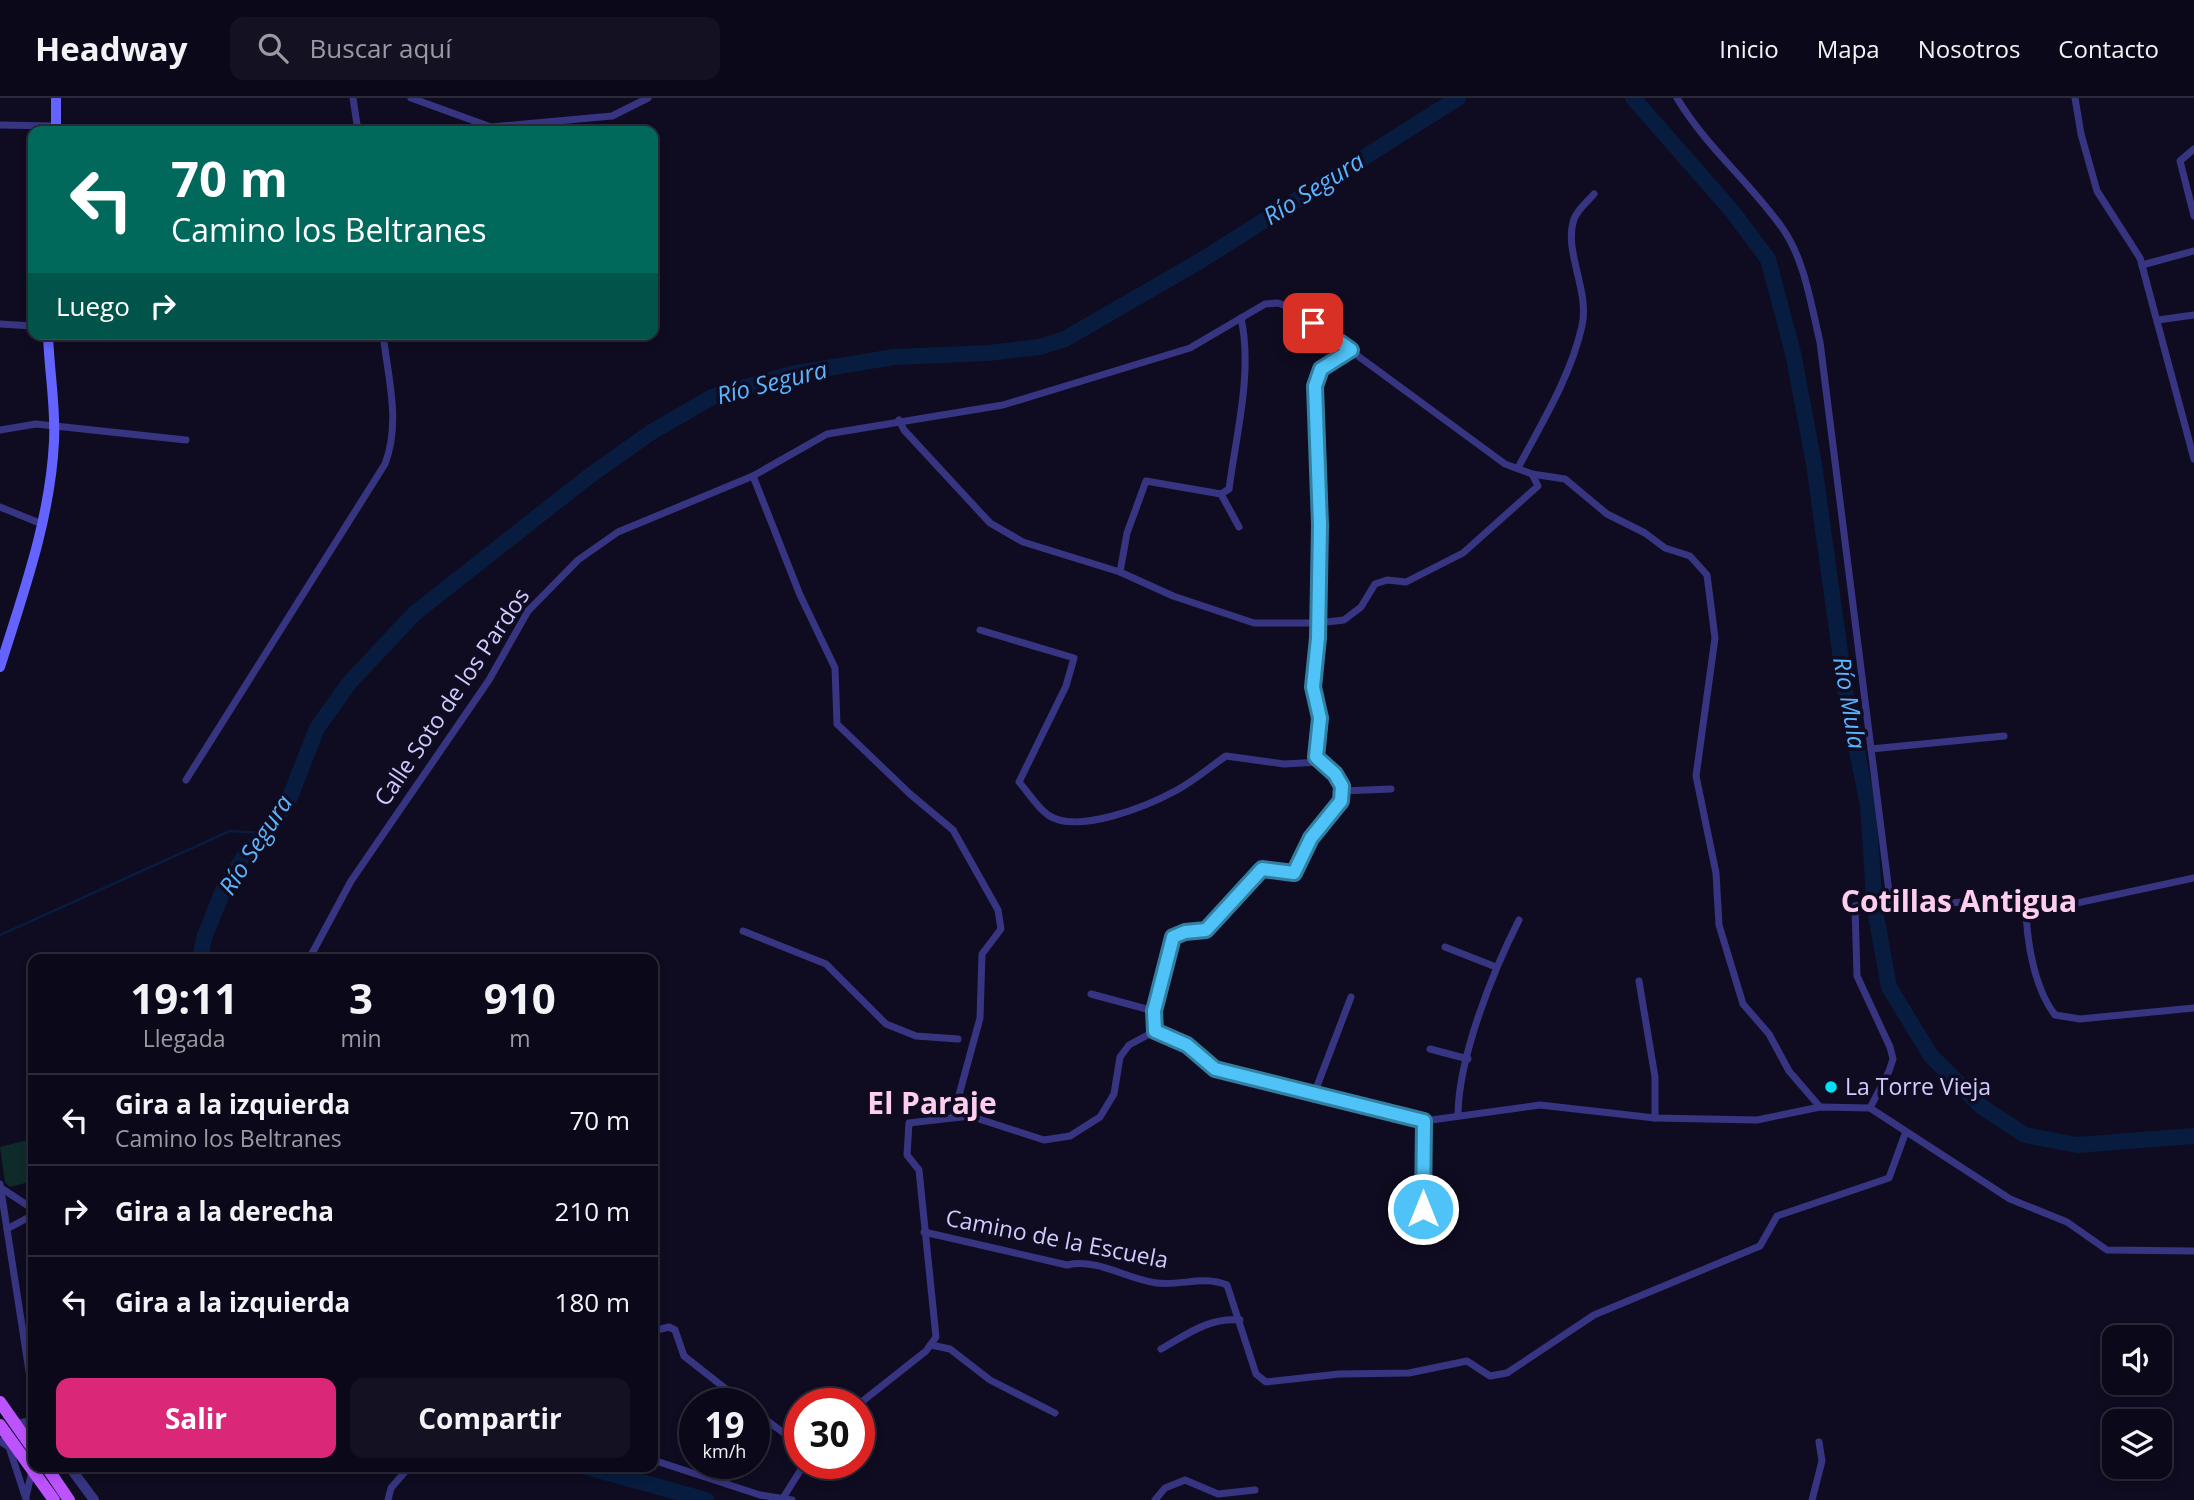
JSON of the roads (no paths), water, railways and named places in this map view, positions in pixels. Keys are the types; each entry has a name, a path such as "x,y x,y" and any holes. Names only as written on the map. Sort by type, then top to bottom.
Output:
{"main road":[{"path":"53,126 56,98"},
{"path":"0,667 29,581 52,461 48,340"},
{"path":"0,1402 28,1442"},
{"path":"0,1425 4,1440 28,1467"},
{"path":"33,1472 54,1500"},
{"path":"50,1472 69,1500"}],"street":[{"path":"354,98 357,126"},
{"path":"411,98 488,126"},
{"path":"502,126 612,116 648,98"},
{"path":"1677,98 1715,149 1784,230 1800,263 1820,342 1890,900"},
{"path":"2075,98 2084,147 2097,191 2142,265 2194,459"},
{"path":"0,125 28,127"},
{"path":"2193,211 2180,161 2194,149"},
{"path":"1518,468 1566,378 1582,323 1583,290 1572,231 1574,217 1594,194"},
{"path":"2142,265 2194,251"},
{"name":"Calle Soto de los Pardos","path":"312,954 351,881 489,680 528,611 578,560 618,532 753,476 827,434 1003,405 1039,395 1190,348 1265,304 1278,303 1294,309 1505,464 1532,474 1565,479 1607,514 1645,533 1665,548 1690,556 1707,575 1715,638 1696,776 1717,873 1719,925 1743,1004 1769,1034 1789,1071 1820,1107"},
{"path":"2158,320 2194,315"},
{"path":"1119,572 1127,533 1146,481 1222,494 1229,489 1241,399 1245,338 1241,318"},
{"path":"0,324 28,326"},
{"path":"186,780 385,464 391,450 394,415 384,340"},
{"path":"1155,1031 1154,1011 1173,937 1185,932 1206,930 1262,869 1294,873 1311,838 1341,801 1342,786 1335,774 1316,757 1320,718 1313,687 1318,624 1320,525 1315,386 1321,369 1351,350"},
{"path":"900,420 904,430 990,523 1023,542 1119,572 1173,596 1254,623 1318,624 1344,620 1361,607 1375,584 1387,580 1406,582 1463,552 1538,486 1532,474"},
{"path":"0,430 36,424 186,440"},
{"path":"753,476 782,543 800,595 835,668 837,724 910,794 953,830 998,910 1001,929 982,954 980,1018 953,1117"},
{"path":"1222,494 1239,527"},
{"path":"0,507 41,524"},
{"path":"980,630 1074,658 1066,686 1019,782 1047,814 1066,822 1095,819 1137,808 1178,790 1226,755 1284,764 1320,762"},
{"path":"1871,749 2004,736"},
{"path":"1342,791 1391,789"},
{"path":"2026,914 2194,878"},
{"path":"1870,1108 1893,1059 1857,976 1855,906 1890,900 1937,904 2013,898 2026,904 2032,953 2046,1003 2056,1016 2080,1019 2194,1008"},
{"path":"1458,1116 1458,1098 1496,967 1519,920"},
{"path":"743,931 826,964 886,1024 916,1036 958,1039"},
{"path":"1445,947 1496,967"},
{"path":"1639,981 1655,1077 1655,1118"},
{"path":"1091,993 1154,1011"},
{"path":"1314,1094 1351,997"},
{"path":"875,1391 931,1345 936,1337 919,1170 907,1155 909,1123 970,1116 1044,1140 1070,1136 1100,1117 1114,1094 1120,1057 1129,1045 1155,1031"},
{"path":"1155,1031 1187,1045 1215,1069 1424,1121 1539,1105 1655,1118 1758,1120 1820,1107 1870,1108 2010,1199 2067,1222 2107,1250 2194,1251"},
{"path":"1430,1049 1468,1059"},
{"path":"1423,1209 1424,1121"},
{"name":"Camino de la Escuela","path":"924,1232 1067,1265 1082,1261 1157,1283 1215,1280 1227,1285 1256,1374 1266,1382 1339,1374 1409,1373 1467,1361 1490,1376 1507,1373 1594,1315 1760,1246 1777,1216 1889,1178 1905,1133"},
{"path":"0,1186 28,1206"},
{"path":"0,1186 28,1365"},
{"path":"7,1229 28,1218"},
{"path":"1161,1349 1203,1325 1227,1318 1240,1320"},
{"path":"658,1330 669,1327 675,1330 684,1356 725,1388"},
{"path":"931,1345 950,1349 989,1380 1055,1413"},
{"path":"26,1499 16,1463 4,1440 16,1425 28,1423"},
{"path":"1812,1500 1822,1461 1819,1442"},
{"path":"658,1462 760,1494 786,1499 797,1479"},
{"path":"26,1499 32,1472"},
{"path":"73,1472 94,1500"},
{"path":"388,1500 391,1488 405,1472"},
{"path":"1155,1500 1165,1488 1185,1480 1218,1494 1255,1490"}],"waterway":[{"name":"Río Segura","path":"201,954 204,938 224,888 245,855 275,822 290,797 317,728 350,682 415,613 588,477 650,433 712,397 791,374 894,357 989,353 1039,347 1065,339 1200,261 1458,98"},
{"name":"Río Mula","path":"1633,98 1732,211 1768,259 1793,353 1814,464 1846,696 1868,806 1875,910 1889,987 1931,1056 1982,1107 2025,1135 2077,1145 2194,1136"},
{"path":"0,935 230,831 262,833"},
{"name":"Río Segura","path":"605,1472 706,1500"}],"place":[{"name":"La Torre Vieja","path":"1831,1087"}],"district":[{"name":"Cotillas Antigua","path":"1959,902"},
{"name":"El Paraje","path":"932,1104"}]}
